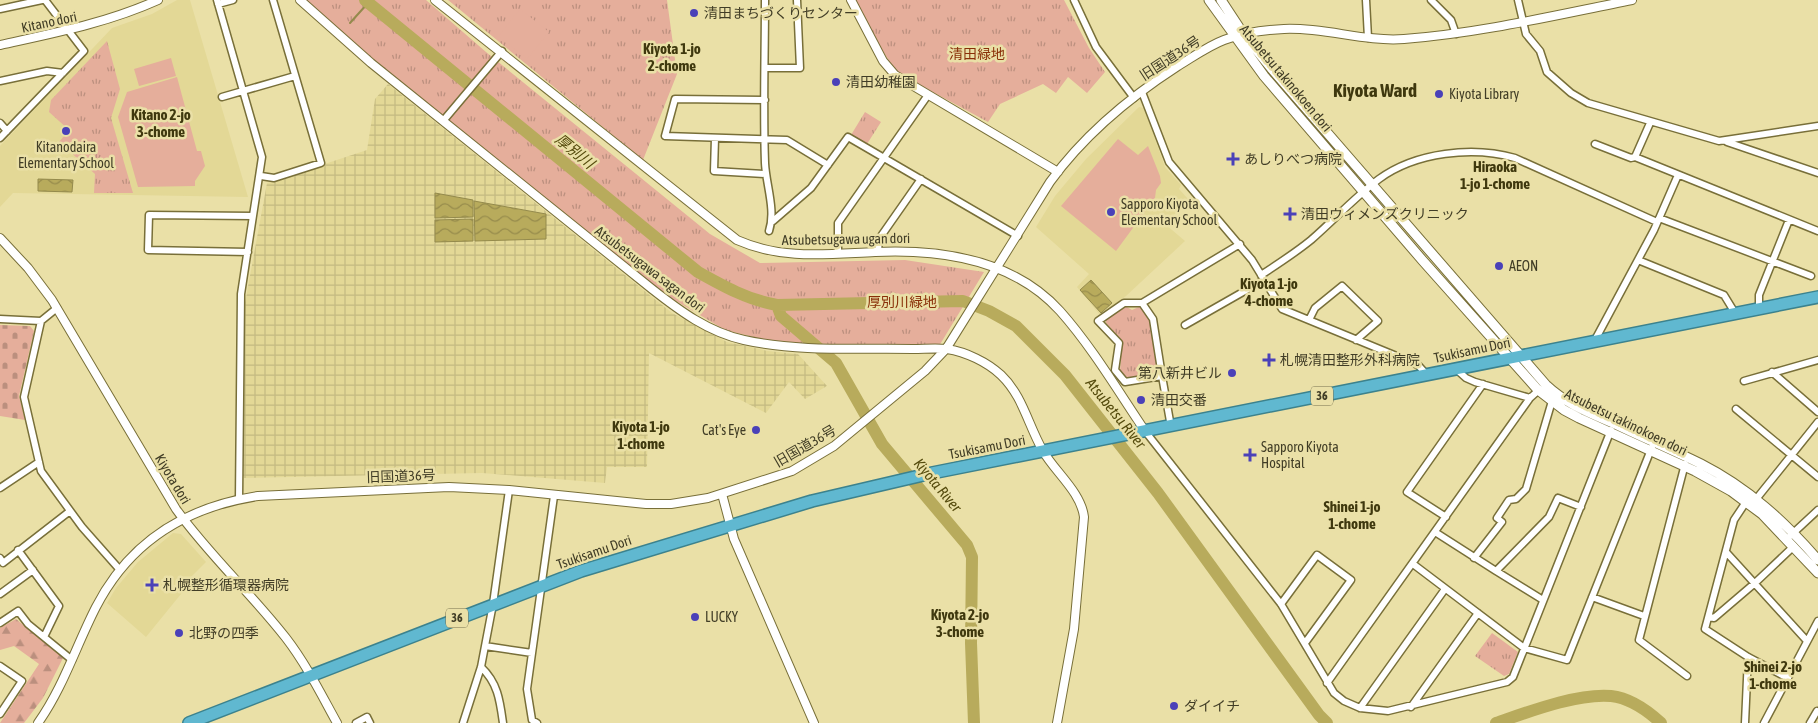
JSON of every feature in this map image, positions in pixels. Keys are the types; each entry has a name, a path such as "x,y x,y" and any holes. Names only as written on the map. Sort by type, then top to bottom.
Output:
{"highway":[{"name":"Tsukisamu Dori","path":"189,723 542,586 647,550 812,501 932,473 1818,297"}],"main road":[{"name":"Atsubetsu takinokoen dori","path":"1209,0 1234,38 1264,76 1437,261 1552,401 1580,418 1612,428"},
{"name":"Atsubetsu takinokoen dori","path":"1221,0 1244,35 1429,268 1514,356"},
{"path":"1429,268 1437,261"},
{"name":"Atsubetsu takinokoen dori","path":"1542,388 1612,428 1686,462 1714,481 1752,498 1792,539 1818,560"},
{"name":"Atsubetsu takinokoen dori","path":"1792,539 1818,573"}],"street":[{"path":"0,9 44,0 84,52 0,138"},
{"name":"Kitano dori","path":"0,45 67,31 119,16 158,0"},
{"path":"233,0 217,2 262,157 261,176 241,294 239,499"},
{"path":"261,176 274,178 321,163 273,0"},
{"name":"Atsubetsugawa sagan dori","path":"300,0 371,63 686,316 724,334 742,340 800,348 946,349 973,357 1001,375 1013,389 1022,404 1043,452 1082,506 1084,517 1074,629 1057,723"},
{"name":"Atsubetsugawa ugan dori","path":"435,0 502,51 693,207 737,240 779,254 946,253 998,269 1038,292 1060,311 1140,432"},
{"path":"765,0 765,174 773,221"},
{"path":"765,68 800,68 797,0"},
{"path":"851,0 888,68 903,81 1058,172"},
{"path":"1074,0 1096,47 1134,98"},
{"path":"1366,0 1368,38"},
{"path":"1432,0 1451,20 1456,34"},
{"path":"1518,0 1526,34 1540,51 1547,72 1571,93 1588,103 1650,123 1726,142 1818,173"},
{"name":"旧国道36号","path":"38,723 57,693 95,608 120,570 148,541 183,518 227,500 258,496 449,487 509,490 554,496 671,504 722,494 792,471 834,446 925,371 958,334 1058,172 1090,135 1134,98 1203,50 1244,35 1292,29 1368,38 1401,39 1456,34 1630,0"},
{"path":"443,121 502,51"},
{"path":"0,81 47,71 63,73"},
{"path":"222,97 295,76"},
{"path":"1142,92 1169,162 1240,244 1282,309 1418,365 1427,375"},
{"path":"838,253 838,223 928,95"},
{"path":"765,100 675,99 665,136 787,140 828,164"},
{"path":"0,123 7,131"},
{"path":"1635,158 1650,123"},
{"path":"1726,142 1746,136 1818,126"},
{"path":"769,231 773,221 811,188 848,137 1018,236"},
{"path":"715,138 714,171 765,174"},
{"path":"1595,144 1818,231"},
{"path":"1185,325 1262,278 1392,171 1420,160 1456,154 1490,152 1529,164 1658,220 1811,276"},
{"path":"1595,340 1638,260 1678,175"},
{"path":"878,252 879,239 921,179"},
{"path":"248,252 148,250 149,215 253,216"},
{"path":"1759,308 1759,295 1770,262 1789,220"},
{"name":"Kiyota dori","path":"0,238 38,280 57,308 183,518 285,637 311,675 338,723"},
{"path":"1162,376 1125,382 1115,370 1119,343 1098,321 1124,303 1142,303 1240,244"},
{"path":"1638,260 1724,295 1735,313"},
{"path":"1309,320 1315,308 1342,286 1378,321 1356,340"},
{"path":"1142,303 1153,319 1170,427"},
{"path":"0,319 40,321 57,308"},
{"path":"40,321 24,397 41,471 70,511 120,570"},
{"path":"1744,381 1818,360"},
{"path":"1456,369 1466,378 1530,398"},
{"path":"1772,372 1818,412"},
{"path":"1446,517 1407,492 1483,384"},
{"path":"1327,683 1530,398 1542,388"},
{"path":"1474,558 1502,522 1497,518 1509,500 1516,499 1526,489 1552,401"},
{"path":"1736,409 1818,477"},
{"path":"1788,678 1748,657 1705,629 1734,520 1818,422"},
{"path":"1140,432 1281,604 1327,683 1338,698 1360,708 1388,712 1507,682 1513,677 1612,428"},
{"path":"1413,564 1524,648 1567,660 1652,447"},
{"path":"0,488 39,462"},
{"path":"1686,462 1639,640 1687,676"},
{"path":"463,723 481,667 493,604 509,490"},
{"path":"722,494 730,524 748,574 814,723"},
{"path":"537,723 532,720 527,690 554,496"},
{"path":"1496,571 1549,517 1558,498 1581,507"},
{"path":"1709,617 1714,618 1755,583 1818,510"},
{"path":"0,558 4,563 18,550 70,511"},
{"path":"1435,532 1543,600"},
{"path":"18,550 59,606 44,636"},
{"path":"1726,552 1808,641"},
{"path":"1281,604 1317,555 1351,580 1305,643"},
{"path":"0,594 33,570"},
{"path":"1360,708 1445,589"},
{"path":"1592,597 1644,616"},
{"path":"0,624 18,612 72,660"},
{"path":"1411,707 1478,614"},
{"path":"1764,723 1818,621"},
{"path":"485,646 532,653"},
{"path":"1745,723 1748,657"},
{"path":"0,666 22,681 0,714"},
{"path":"481,667 491,676 499,695 503,723"},
{"path":"1810,723 1817,711"},
{"path":"356,723 367,717 370,723"}],"shaded area":[{"path":"177,0 190,0 248,197 13,193 0,207 0,146 112,28 152,14"},
{"path":"388,84 672,313 727,342 768,351 798,354 827,386 805,399 789,382 766,413 649,353 647,467 607,467 605,483 482,473 241,478 245,303 267,183 367,150 375,99"},
{"name":"Sapporo Kiyota Elementary School","path":"1139,107 1144,108 1165,167 1181,185 1179,189 1189,200 1165,224 1185,241 1126,296 1100,315 1077,287 1089,274 1036,227 1055,196 1086,159"},
{"name":"札幌整形循環器病院","path":"173,533 181,534 206,562 186,582 181,594 146,637 107,603 116,588 138,562"}],"green space":[{"name":"厚別川緑地","path":"304,0 426,0 486,52 710,234 760,263 905,260 984,272 939,346 778,343 725,330 656,289 382,67"},
{"path":"448,0 667,0 677,74 643,160"},
{"name":"清田緑地","path":"855,0 1064,0 1089,48 1105,72 1087,93 1068,77 1056,93 1043,84 1000,104 988,122 896,72 874,37"},
{"path":"520,9 549,32 527,59 499,36"},
{"path":"107,41 120,89 111,118 133,193 94,193 95,174 59,142 69,130 49,112 51,100"},
{"path":"171,58 176,76 139,86 134,69"},
{"path":"177,77 197,151 201,151 205,166 195,181 195,186 138,187 118,117 127,92"},
{"path":"865,112 881,122 867,144 851,135"},
{"path":"1118,139 1138,155 1148,146 1161,183 1156,190 1155,198 1116,251 1061,206"},
{"path":"1125,306 1132,310 1141,306 1152,322 1157,372 1154,374 1126,379 1120,372 1122,340 1106,323 1106,320"},
{"path":"0,325 30,326 34,331 19,396 25,420 0,416"},
{"path":"16,619 63,658 43,698 24,723 0,723 39,664 14,646 0,650 0,628"},
{"path":"1492,633 1518,652 1509,674 1504,676 1475,656"}],"water":[{"path":"38,179 73,180 72,192 38,191"},
{"path":"435,193 473,200 473,217 435,218"},
{"path":"474,201 546,214 546,239 475,241"},
{"path":"473,219 473,241 435,242 435,220"},
{"path":"1091,280 1112,303 1101,313 1080,290"}],"waterway":[{"name":"Atsubetsu River","path":"365,0 698,272 726,287 756,300 777,305 963,301 989,311 1016,326 1065,375 1158,493 1319,715 1327,723"},
{"path":"350,23 368,3"},
{"name":"Kiyota River","path":"777,305 781,316 836,363 882,444 967,545 972,557 971,643 974,723"},
{"name":"Atsubetsu River","path":"1496,723 1568,700 1598,696 1625,699 1661,723"}],"place":[{"name":"清田まちづくりセンター","path":"694,13"},
{"name":"清田幼稚園","path":"836,82"},
{"name":"Kiyota Library","path":"1439,94"},
{"name":"Kitanodaira Elementary School","path":"66,131"},
{"name":"あしりべつ病院","path":"1233,159"},
{"name":"Sapporo Kiyota Elementary School","path":"1111,212"},
{"name":"清田ウィメンズクリニック","path":"1290,214"},
{"name":"AEON","path":"1499,266"},
{"name":"札幌清田整形外科病院","path":"1269,360"},
{"name":"第八新井ビル","path":"1232,373"},
{"name":"清田交番","path":"1141,400"},
{"name":"Cat's Eye","path":"756,430"},
{"name":"Sapporo Kiyota Hospital","path":"1250,455"},
{"name":"札幌整形循環器病院","path":"152,585"},
{"name":"LUCKY","path":"695,617"},
{"name":"北野の四季","path":"179,633"},
{"name":"ダイイチ","path":"1174,706"}],"district":[{"name":"Kiyota 1-jo 2-chome","path":"672,56"},
{"name":"Kiyota Ward","path":"1375,90"},
{"name":"Kitano 2-jo 3-chome","path":"161,122"},
{"name":"Hiraoka 1-jo 1-chome","path":"1495,174"},
{"name":"Kiyota 1-jo 4-chome","path":"1269,292"},
{"name":"Kiyota 1-jo 1-chome","path":"641,434"},
{"name":"Shinei 1-jo 1-chome","path":"1352,514"},
{"name":"Kiyota 2-jo 3-chome","path":"960,622"},
{"name":"Shinei 2-jo 1-chome","path":"1773,674"}],"water label":[{"name":"厚別川","path":"575,151"}]}
